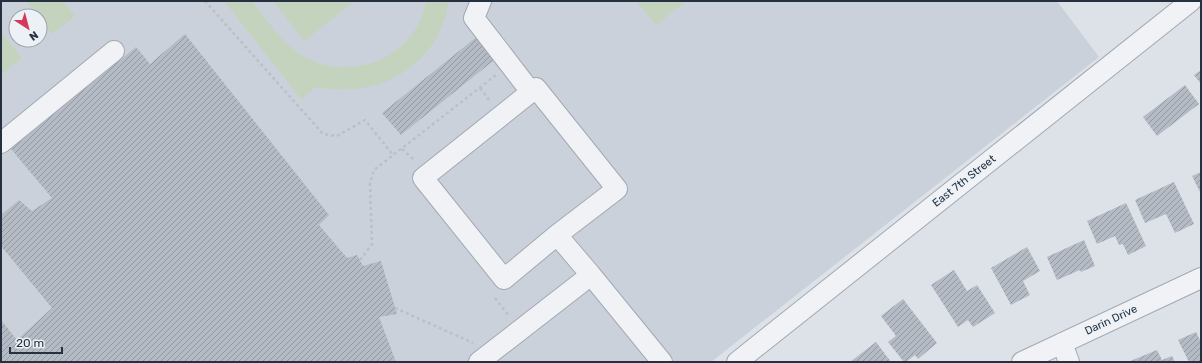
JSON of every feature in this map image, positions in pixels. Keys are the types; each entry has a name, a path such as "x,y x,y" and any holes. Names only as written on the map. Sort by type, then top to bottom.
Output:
{"street":[{"path":"482,1 474,18 532,92"},
{"name":"East 7th Street","path":"737,362 1191,1"},
{"path":"1,143 114,50"},
{"path":"536,88 617,188 557,236 504,279 423,178 536,88"},
{"path":"557,236 662,362"},
{"path":"479,354 590,274"},
{"name":"Darin Drive","path":"1022,362 1201,278"},
{"path":"1062,343 1069,362"}],"path":[{"path":"205,1 323,134 337,136 365,120 393,155"},
{"path":"360,260 372,244 370,183 374,170 500,72"},
{"path":"495,298 512,320"},
{"path":"395,308 479,354"}],"shaded area":[{"path":"1,1 1057,1 1099,57 711,362 1,362"}],"green space":[{"path":"26,1 63,1 75,16 52,34 48,29 48,8 32,8"},
{"path":"224,1 252,1 287,44 294,50 301,55 319,63 339,67 359,66 378,61 395,51 409,38 420,21 426,1 449,1 443,24 433,44 419,60 402,73 383,83 362,88 339,90 316,87 301,99"},
{"path":"273,1 355,1 304,41"},
{"path":"636,1 686,1 656,25"},
{"path":"1,31 8,40 8,48 14,48 22,58 1,75"}],"building":[{"path":"185,34 329,215 319,225 347,258 357,255 363,266 381,261 397,314 379,317 396,362 1,362 1,320 17,340 52,308 1,246 1,215 19,200 32,211 52,198 11,149 136,47 150,64"},
{"path":"479,35 498,57 401,135 382,113"},
{"path":"1201,70 1201,84 1194,75"},
{"path":"1185,85 1199,104 1157,136 1143,117"},
{"path":"1201,172 1201,194 1192,176"},
{"path":"1174,182 1194,224 1175,233 1166,214 1145,223 1135,200"},
{"path":"1126,203 1146,246 1128,255 1123,244 1119,245 1115,236 1097,244 1087,221"},
{"path":"1084,240 1095,266 1081,272 1080,270 1057,280 1047,257"},
{"path":"1027,247 1040,271 1023,281 1030,295 1011,305 991,268"},
{"path":"954,270 967,291 977,285 995,313 973,327 968,320 958,327 931,285"},
{"path":"903,299 937,343 918,359 915,355 906,362 904,362 888,342 896,336 881,316"},
{"path":"1196,332 1201,342 1201,362 1189,362 1178,340"},
{"path":"876,342 891,362 850,362"},
{"path":"1157,350 1162,360 1172,356 1175,362 1128,362"}]}
